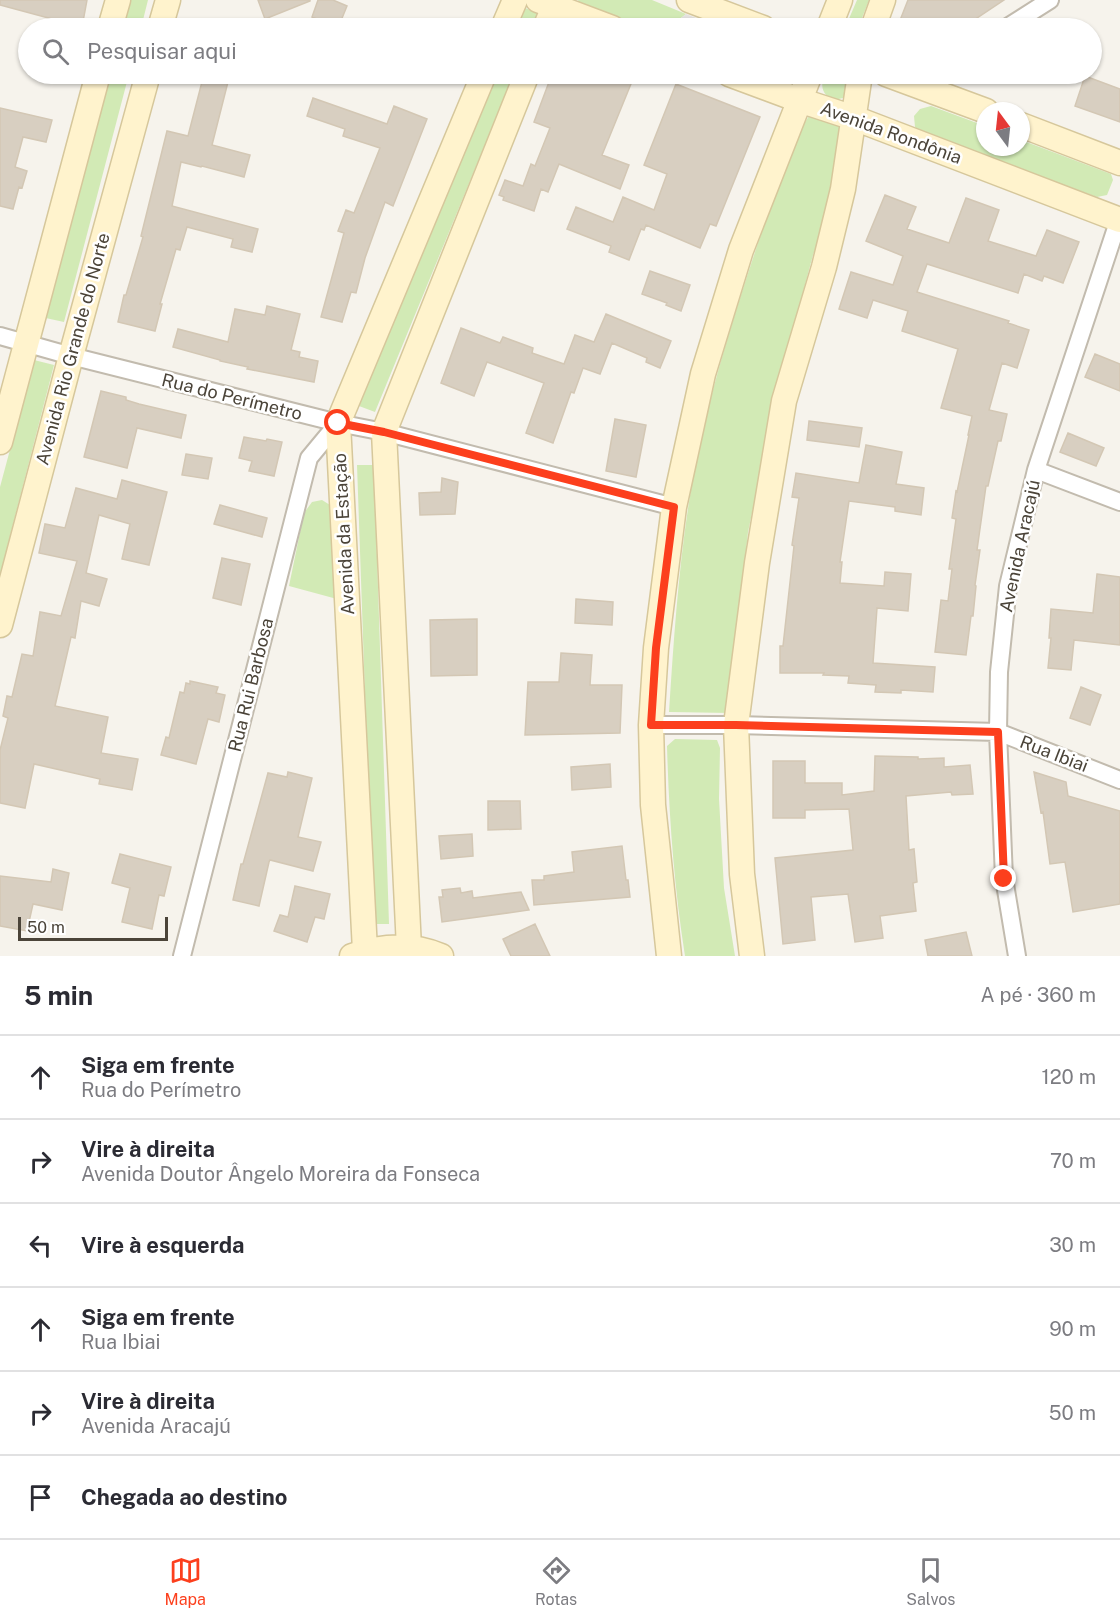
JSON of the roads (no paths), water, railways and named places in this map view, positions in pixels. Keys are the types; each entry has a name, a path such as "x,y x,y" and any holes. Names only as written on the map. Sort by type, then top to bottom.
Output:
{"street":[{"path":"113,18 118,0"},
{"path":"163,18 168,0"},
{"path":"507,18 515,0"},
{"path":"689,0 737,18"},
{"path":"832,18 840,0"},
{"path":"877,18 883,0"},
{"path":"1022,18 1050,0"},
{"path":"549,9 579,18"},
{"path":"0,442 95,84"},
{"name":"Avenida Rio Grande do Norte","path":"0,625 145,84"},
{"name":"Avenida da Estação","path":"358,954 338,423 480,84"},
{"path":"409,948 384,432 523,84"},
{"name":"Avenida Rondônia","path":"756,84 854,118 1120,218"},
{"path":"669,956 653,806 651,725 656,648 674,507 703,374 741,250 806,84"},
{"path":"752,956 742,874 736,725 757,563 784,401 824,267 843,189 859,84"},
{"path":"936,84 976,106"},
{"path":"1030,128 1120,163"},
{"name":"Avenida Aracajú","path":"1017,956 1004,879 998,732 999,672 1008,586 1036,470 1120,218"},
{"name":"Rua do Perímetro","path":"0,336 71,356 338,423 384,432 674,507"},
{"name":"Rua Rui Barbosa","path":"182,956 309,458 338,423"},
{"path":"1036,470 1120,502"},
{"name":"Rua Ibiai","path":"651,725 998,732 1120,780"},
{"path":"358,954 387,948 409,948 441,956"}]}
